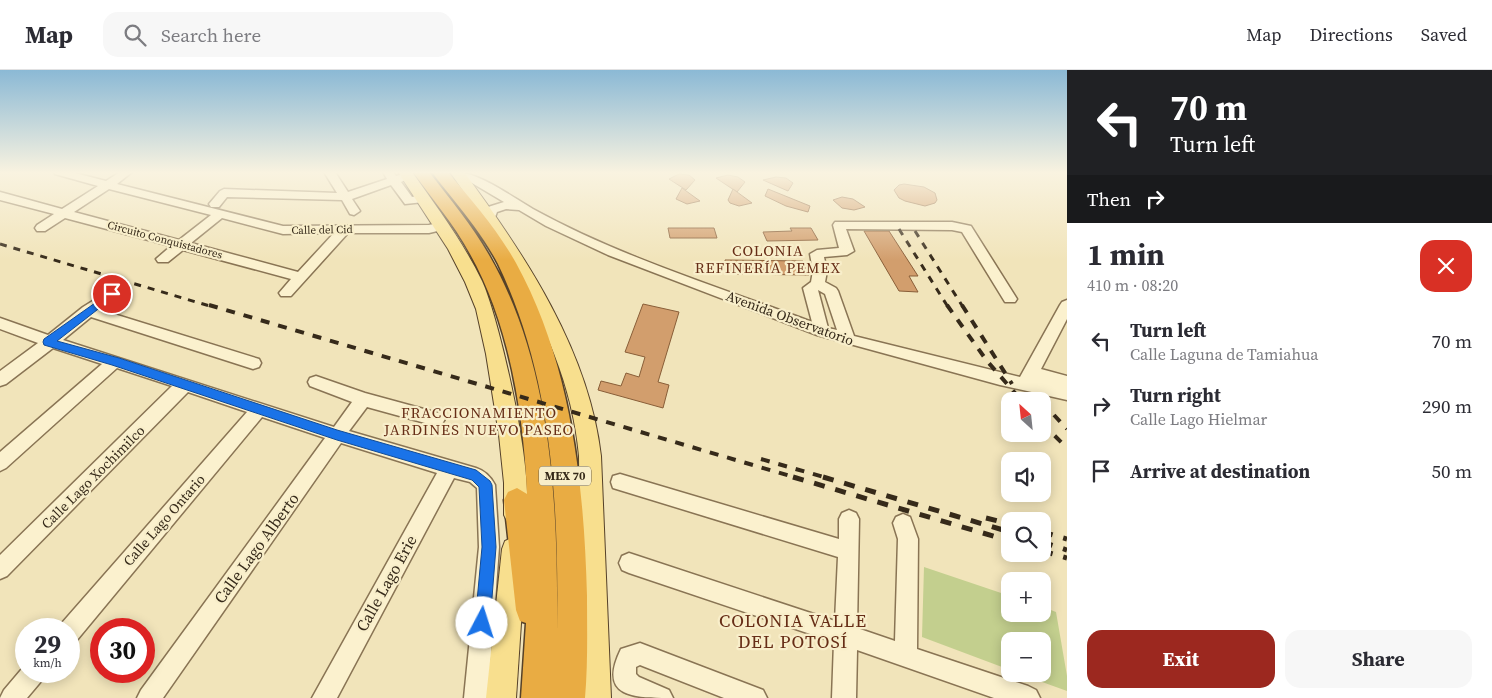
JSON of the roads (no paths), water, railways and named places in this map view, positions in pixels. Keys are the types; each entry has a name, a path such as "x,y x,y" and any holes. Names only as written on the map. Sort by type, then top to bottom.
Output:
{"highway":[{"path":"447,201 455,245"},
{"name":"MEX 70","path":"452,201 470,239 487,267 499,297 516,350 527,394 539,460 544,556 538,687"},
{"name":"MEX 70","path":"460,201 489,234 506,262 520,292 552,391 563,458 572,557 570,698"},
{"path":"511,250 520,292"},
{"path":"517,500 538,687"}],"main road":[{"path":"443,201 442,226 455,245 481,299 494,352 511,450 517,500 510,610 501,698"},
{"path":"469,201 490,217 535,291 558,343 586,424 590,455 594,558 596,698"}],"street":[{"name":"Circuito Conquistadores","path":"20,201 300,277"},
{"path":"41,228 81,201"},
{"name":"Calle del Cid","path":"182,201 218,209 283,230 429,229 442,226"},
{"path":"163,260 183,244 218,209 221,201"},
{"path":"348,201 354,211"},
{"name":"Avenida Observatorio","path":"512,201 550,223 612,252 822,331 848,340 1028,379 1067,394"},
{"name":"Avenida Observatorio","path":"490,217 492,210 500,206 524,208"},
{"path":"818,284 820,271 817,254 847,251 839,225 952,226 968,228 1010,299"},
{"path":"286,292 345,229"},
{"path":"818,284 810,288 822,331"},
{"path":"818,284 831,291 848,340"},
{"path":"0,380 112,294"},
{"path":"1067,305 1028,379 1067,382"},
{"path":"88,311 253,363"},
{"path":"0,323 48,342 115,361 337,435 476,476 486,485 489,547 476,698"},
{"path":"0,463 115,361"},
{"path":"316,382 363,399 436,419"},
{"name":"Calle Lago Xochimilco","path":"0,569 185,384"},
{"name":"Calle Lago Alberto","path":"150,698 363,399"},
{"name":"Calle Lago Ontario","path":"80,619 259,409"},
{"name":"Calle Lago Erie","path":"324,698 449,469"},
{"path":"620,482 848,551"},
{"path":"844,698 849,519"},
{"path":"903,523 908,539 906,656"},
{"path":"628,563 845,634 1028,698"},
{"path":"661,698 632,687 625,680 623,668 630,657 640,654 755,698"},
{"path":"12,698 25,683"}],"railway":[{"path":"899,229 948,307"},
{"path":"915,231 963,307"},
{"path":"0,244 213,307"},
{"path":"209,305 797,478"},
{"path":"947,305 987,361 1014,392"},
{"path":"962,305 1012,384"},
{"path":"1054,415 1067,429"},
{"path":"1051,432 1067,448"},
{"path":"761,459 827,478"},
{"path":"793,477 1001,538"},
{"path":"823,477 1001,529"},
{"path":"986,518 1001,522"},
{"path":"1051,535 1067,539"},
{"path":"1051,545 1067,550"},
{"path":"1051,554 1067,558"}],"district":[{"name":"COLONIA REFINERÍA PEMEX","path":"768,258"},
{"name":"FRACCIONAMIENTO JARDINES NUEVO PASEO","path":"479,420"},
{"name":"COLONIA VALLE DEL POTOSÍ","path":"793,630"}]}
